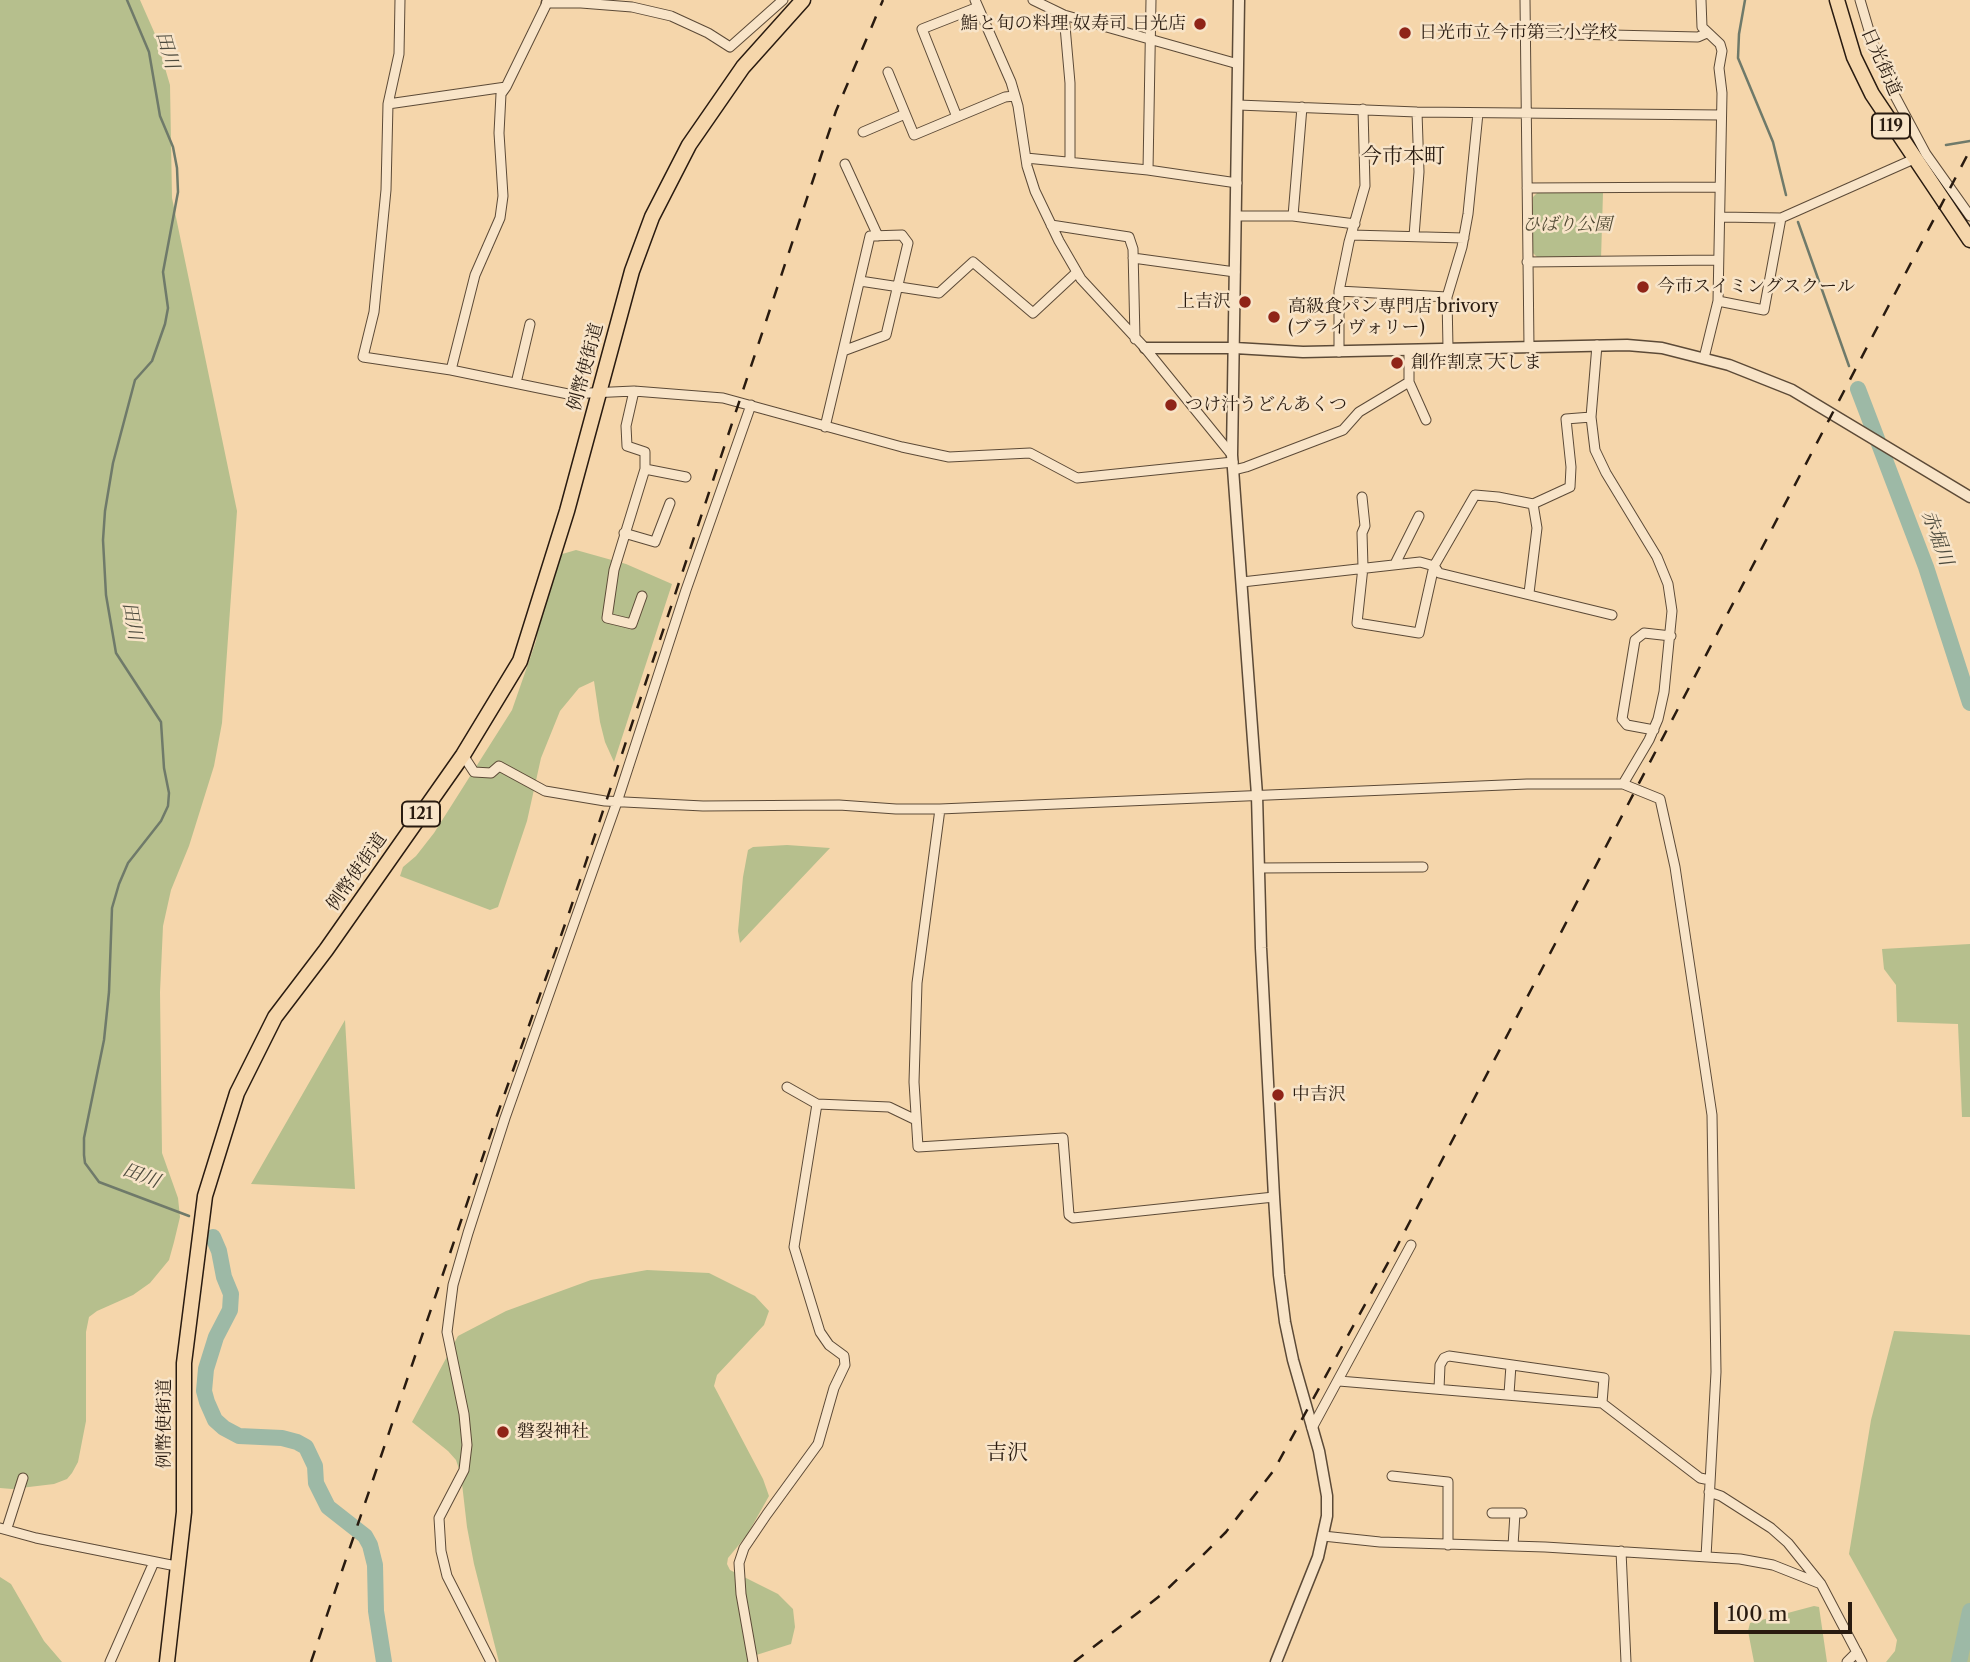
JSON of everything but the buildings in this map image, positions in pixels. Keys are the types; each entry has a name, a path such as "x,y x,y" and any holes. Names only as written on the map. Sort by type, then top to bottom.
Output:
{"highway":[{"name":"例幣使街道","path":"167,1662 184,1512 184,1363 205,1195 236,1093 275,1017 326,950 463,755 520,661 567,511 632,271 652,217 689,145 743,67 803,0"},
{"name":"日光街道","path":"1837,0 1861,74 1885,116 1970,240"}],"street":[{"path":"400,0 399,54 388,104 386,190 374,312 363,358 451,370 568,394 634,391 723,398 825,427 949,457 1030,453 1077,478 1233,462 1245,467 1343,430 1359,412 1409,382"},
{"path":"451,370 475,275 500,218 503,196 499,133 501,94 548,2 632,7 671,16 708,33 730,47 783,0"},
{"path":"1033,0 1064,15 1238,64"},
{"path":"1148,170 1151,0"},
{"path":"1239,0 1233,462 1257,795 1261,948 1274,1196 1285,1322 1319,1451 1327,1496 1323,1536 1312,1577 1276,1662"},
{"path":"1525,0 1529,346"},
{"path":"1701,0 1702,27 1721,47 1717,301 1704,358"},
{"path":"1860,0 1873,44 1895,96 1926,154 1970,216"},
{"path":"957,117 922,29 976,3 1002,59 1014,96 1035,191 1077,272 1145,348 1233,462"},
{"path":"1064,15 1070,83 1070,162"},
{"path":"1526,33 1698,37 1707,33"},
{"path":"888,72 914,135 1005,97 1014,96"},
{"path":"388,104 506,86"},
{"path":"1238,105 1417,112 1721,115"},
{"path":"1293,216 1303,107"},
{"path":"1339,352 1339,291 1365,186 1363,109"},
{"path":"1414,236 1419,172 1417,112"},
{"path":"1448,348 1447,297 1464,238 1473,177 1478,113"},
{"path":"863,132 905,114"},
{"path":"1026,158 1148,170 1237,183"},
{"path":"1720,217 1781,218 1914,159"},
{"path":"845,164 877,236"},
{"path":"1527,188 1720,187"},
{"path":"1236,216 1293,216 1355,224"},
{"path":"1717,301 1764,310 1781,218"},
{"path":"1051,225 1129,237 1133,258 1135,339"},
{"path":"825,427 870,236 902,235 908,243 886,335 843,352"},
{"path":"1351,235 1464,238"},
{"path":"1133,258 1235,272"},
{"path":"1527,262 1718,260"},
{"path":"860,281 939,293 973,262 1033,313 1077,272"},
{"path":"1339,291 1447,297"},
{"path":"516,383 530,324"},
{"path":"1145,348 1339,352 1597,345 1662,348 1745,370 1792,390 1970,497"},
{"path":"1597,345 1591,416 1598,456 1651,545 1663,570 1671,598 1671,636 1664,692 1654,730 1623,784"},
{"path":"1409,349 1409,382 1426,420"},
{"path":"634,391 626,426 627,446 645,452 645,469 614,570 607,618 632,624 642,596"},
{"path":"491,1662 447,1576 440,1552 439,1518 464,1470 467,1445 462,1403 447,1332 453,1285 505,1118 617,802 686,590 751,405"},
{"path":"1362,497 1363,567 1357,623 1419,633 1434,566 1475,495 1533,504 1570,488 1571,467 1566,419 1591,416"},
{"path":"645,469 686,477"},
{"path":"624,533 655,542 670,503"},
{"path":"1529,593 1537,528 1533,504"},
{"path":"1395,564 1419,516"},
{"path":"1242,582 1420,562 1434,566 1439,573 1612,615"},
{"path":"1654,730 1627,725 1622,719 1635,640 1638,635 1644,633 1671,636"},
{"path":"463,755 474,772 491,774 499,766 545,790 617,802 703,806 839,805 940,809 1527,784 1623,784 1660,799 1677,879 1709,1090 1714,1183 1717,1372 1706,1557"},
{"path":"940,809 917,983 914,1082 918,1147 1063,1138 1069,1215 1073,1218 1274,1196"},
{"path":"1260,868 1423,867"},
{"path":"787,1087 817,1104 889,1107 916,1120"},
{"path":"753,1662 740,1594 738,1563 744,1548 818,1444 834,1388 845,1365 844,1356 829,1345 820,1332 794,1247 817,1104"},
{"path":"1312,1428 1411,1245"},
{"path":"1439,1389 1440,1365 1444,1358 1449,1356 1604,1378 1602,1403"},
{"path":"1509,1394 1511,1365"},
{"path":"1339,1381 1602,1403 1700,1478 1710,1480"},
{"path":"1392,1476 1448,1482 1448,1545"},
{"path":"23,1478 3,1528 36,1538 176,1566"},
{"path":"1709,1492 1721,1496 1771,1528 1788,1543 1821,1584 1863,1662"},
{"path":"1492,1513 1519,1513 1513,1546"},
{"path":"1323,1536 1380,1542 1621,1551 1760,1562 1821,1584"},
{"path":"1621,1551 1626,1662"},
{"path":"110,1662 154,1562"},
{"path":"1847,1662 1857,1652"}],"green space":[{"path":"0,0 140,0 155,34 170,85 172,198 237,511 222,723 214,766 189,846 171,890 163,926 160,992 162,1153 178,1198 180,1217 169,1260 150,1283 133,1295 89,1317 86,1332 86,1421 78,1462 72,1473 67,1479 54,1484 12,1489 0,1488"},
{"name":"ひばり公園","path":"1538,192 1603,193 1601,259 1537,257 1533,253 1533,197"},
{"path":"576,550 626,564 672,584 614,762 600,722 594,681 579,688 560,711 541,758 527,821 498,907 490,910 400,876 403,867 416,856 434,833 512,710 536,641 552,557"},
{"path":"787,845 830,848 740,943 738,931 748,850 753,847"},
{"path":"1970,944 1970,1117 1962,1117 1958,1024 1897,1022 1896,985 1884,969 1882,949"},
{"path":"345,1020 355,1189 251,1184"},
{"path":"647,1270 709,1273 755,1296 769,1311 764,1325 717,1375 714,1386 763,1479 769,1496 747,1535 728,1558 727,1564 730,1570 778,1594 793,1609 795,1627 791,1644 750,1657 749,1662 499,1662 474,1564 461,1475 456,1460 412,1422 458,1336 506,1311 591,1280"},
{"path":"1894,1331 1970,1335 1970,1662 1886,1662 1895,1651 1897,1640 1849,1554 1871,1420"},
{"path":"0,1577 11,1584 44,1641 62,1662 0,1662"},
{"path":"1814,1606 1819,1607 1827,1662 1754,1662 1748,1631 1750,1623"}],"waterway":[{"name":"田川","path":"127,0 149,52 160,116 173,147 178,192 163,272 168,308 165,324 152,361 135,380 113,463 103,540 106,595 116,653 161,722 164,768 169,793 168,806 161,821 128,863 112,908 104,1040 84,1138 84,1155 85,1163 99,1182 189,1216"},
{"name":"赤堀川","path":"1745,0 1738,58 1773,142 1786,195"},
{"path":"1946,145 1970,141"},
{"name":"赤堀川","path":"1798,222 1849,366"},
{"name":"赤堀川","path":"1858,389 1926,567 1970,703"},
{"name":"田川","path":"213,1237 231,1294 230,1310 216,1337 206,1369 204,1391 207,1402 215,1420 239,1436 282,1438 306,1447 315,1466 316,1483 328,1507 365,1536 370,1545 375,1565 376,1611 384,1662"},
{"name":"赤堀川","path":"1959,1662 1970,1611"}],"railway":[{"path":"311,1662 495,1121 569,913 836,111 883,0"},
{"path":"1074,1662 1161,1595 1201,1557 1226,1532 1274,1470 1395,1250 1970,150"}],"place":[{"name":"鮨と旬の料理 奴寿司 日光店","path":"1200,24"},
{"name":"日光市立今市第三小学校","path":"1405,33"},
{"name":"今市スイミングスクール","path":"1643,287"},
{"name":"上吉沢","path":"1245,302"},
{"name":"高級食パン専門店 brivory (ブライヴォリー)","path":"1274,317"},
{"name":"創作割烹 大しま","path":"1397,363"},
{"name":"つけ汁うどんあくつ","path":"1171,405"},
{"name":"中吉沢","path":"1278,1095"},
{"name":"磐裂神社","path":"503,1432"}],"district":[{"name":"今市本町","path":"1403,157"},
{"name":"吉沢","path":"1007,1453"}]}
